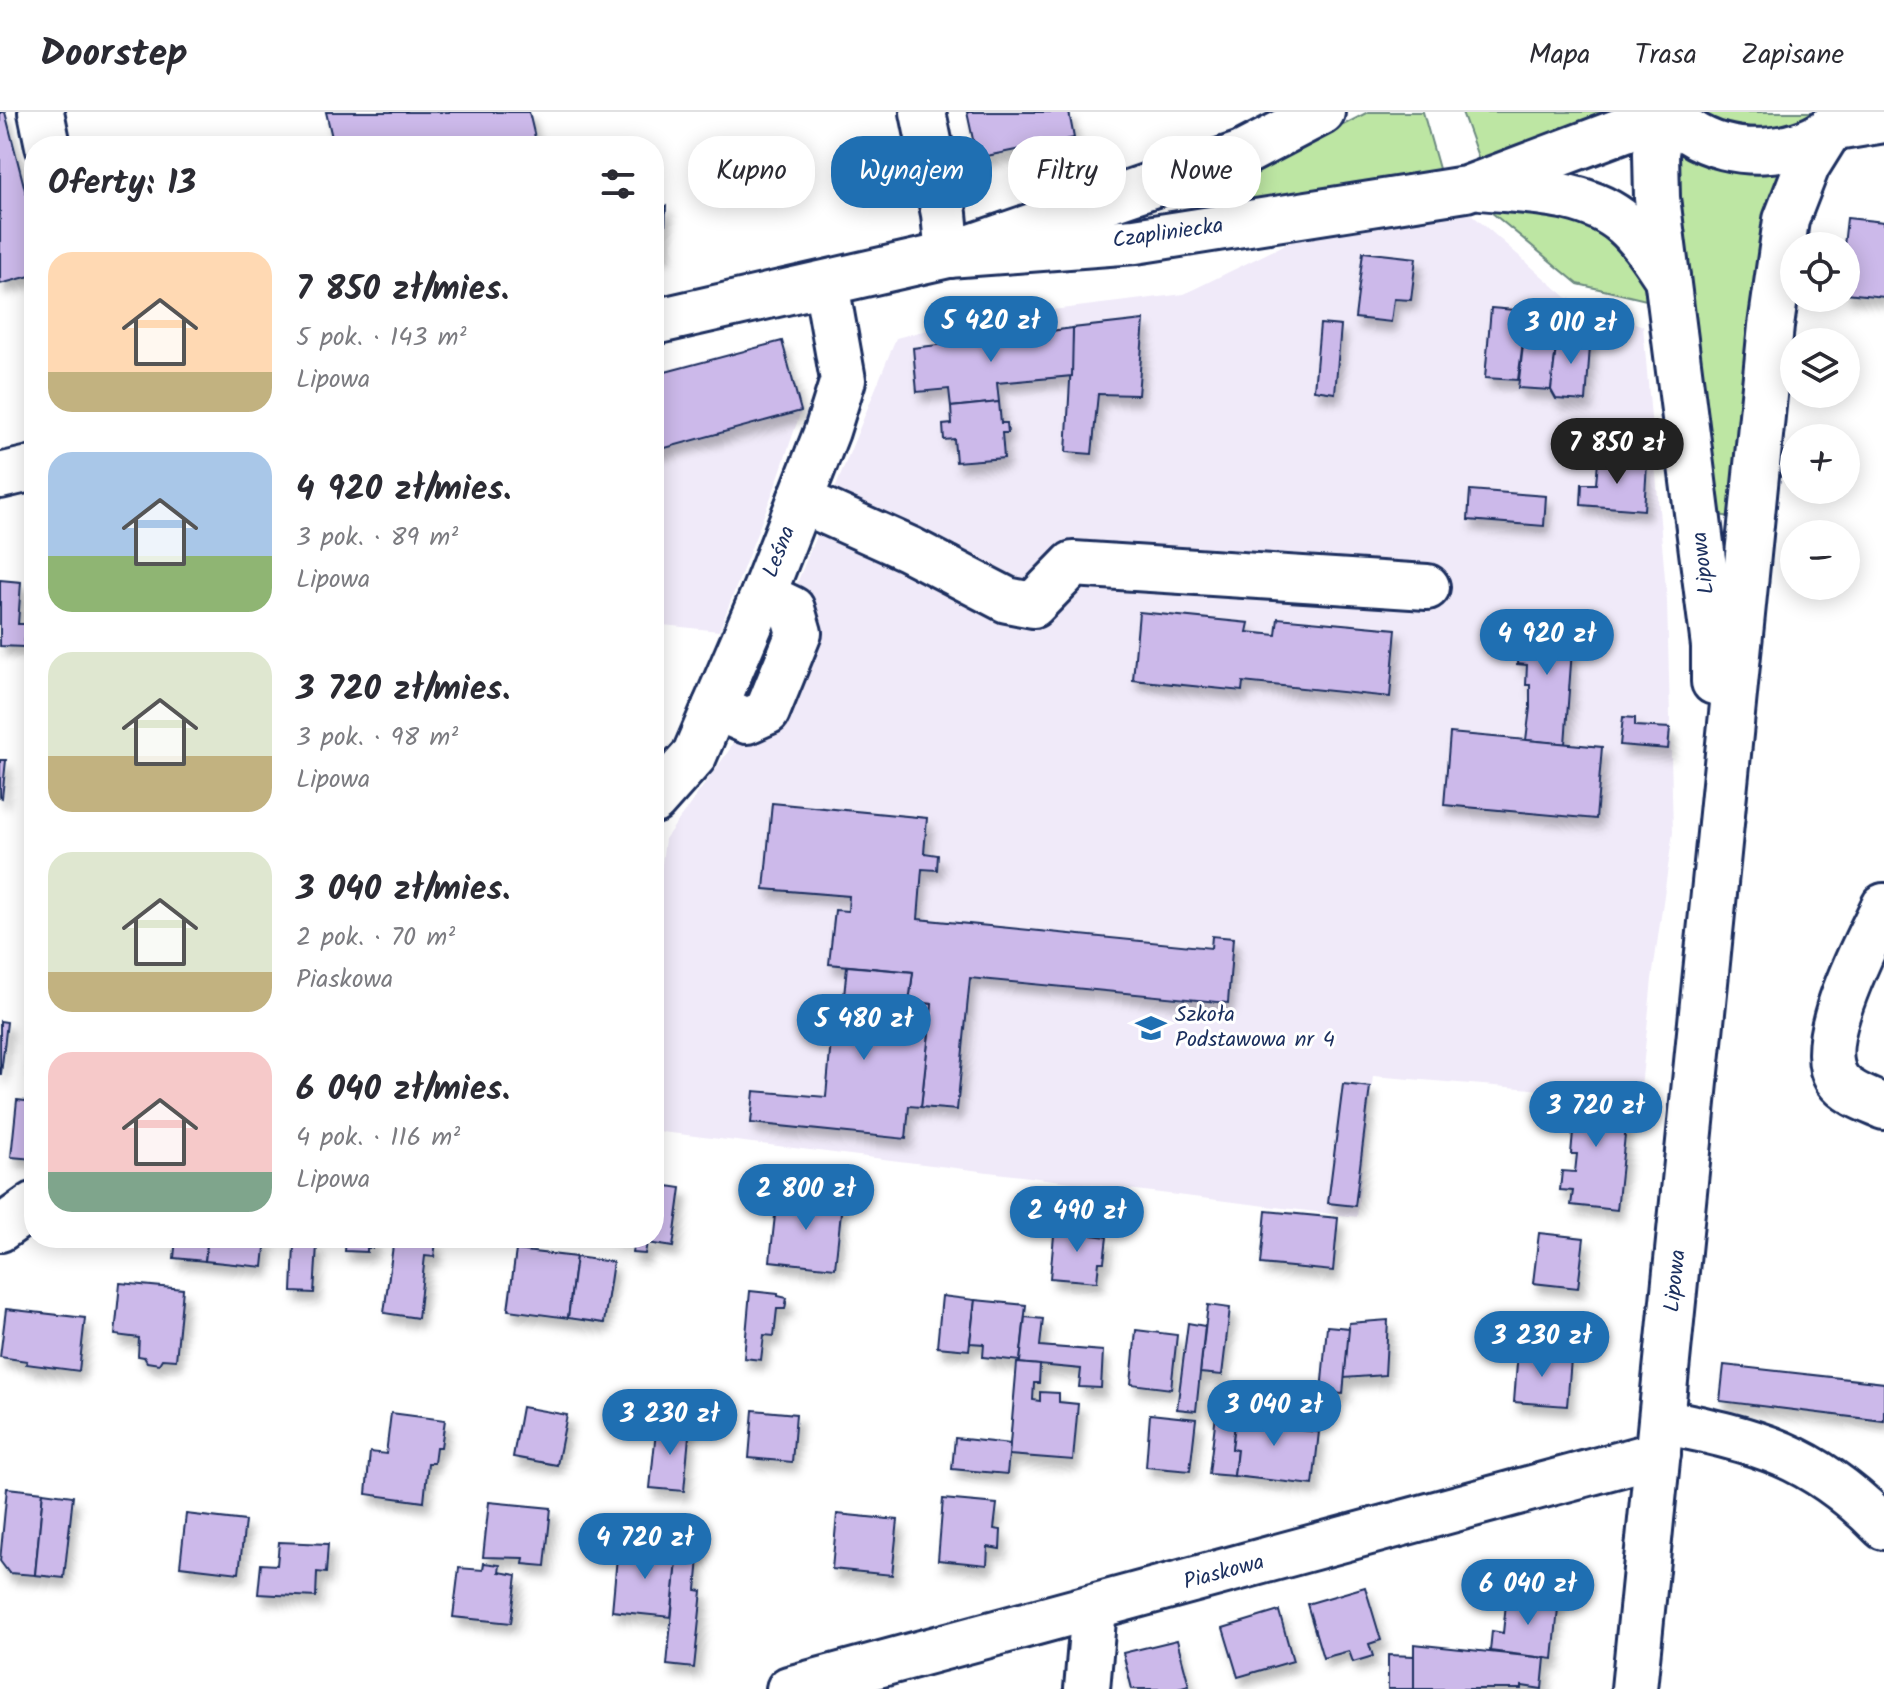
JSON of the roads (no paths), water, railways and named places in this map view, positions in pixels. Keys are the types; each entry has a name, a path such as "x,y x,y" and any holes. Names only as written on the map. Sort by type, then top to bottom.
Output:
{"street":[{"path":"41,112 46,136"},
{"path":"923,112 944,214 948,255"},
{"name":"Czapliniecka","path":"664,320 948,255 1242,154 1322,112"},
{"path":"1662,112 1691,133 1725,147 1762,151 1798,145 1839,120 1884,120"},
{"name":"Czapliniecka","path":"948,255 1135,241 1478,186 1662,112"},
{"name":"Lipowa","path":"1662,112 1656,153 1657,198 1714,646 1716,872"},
{"name":"Lipowa","path":"1634,1689 1770,335 1783,235 1807,166 1839,120"},
{"path":"1478,186 1592,204 1623,222 1644,244 1668,280"},
{"name":"Leśna","path":"664,790 694,756 763,595 827,431 843,380 826,284"},
{"path":"0,476 24,470"},
{"path":"800,500 909,549 1007,600 1033,605 1073,564 1427,587"},
{"path":"1884,906 1850,976 1829,1053 1837,1080 1863,1099 1884,1107"},
{"path":"0,1229 24,1212"},
{"path":"1660,1438 1730,1435 1769,1447 1822,1474 1857,1499 1884,1527"},
{"name":"Piaskowa","path":"789,1689 1094,1608 1660,1438"},
{"path":"1087,1689 1094,1608"}],"place":[{"name":"Szkoła Podstawowa nr 4","path":"1151,1028"}]}
